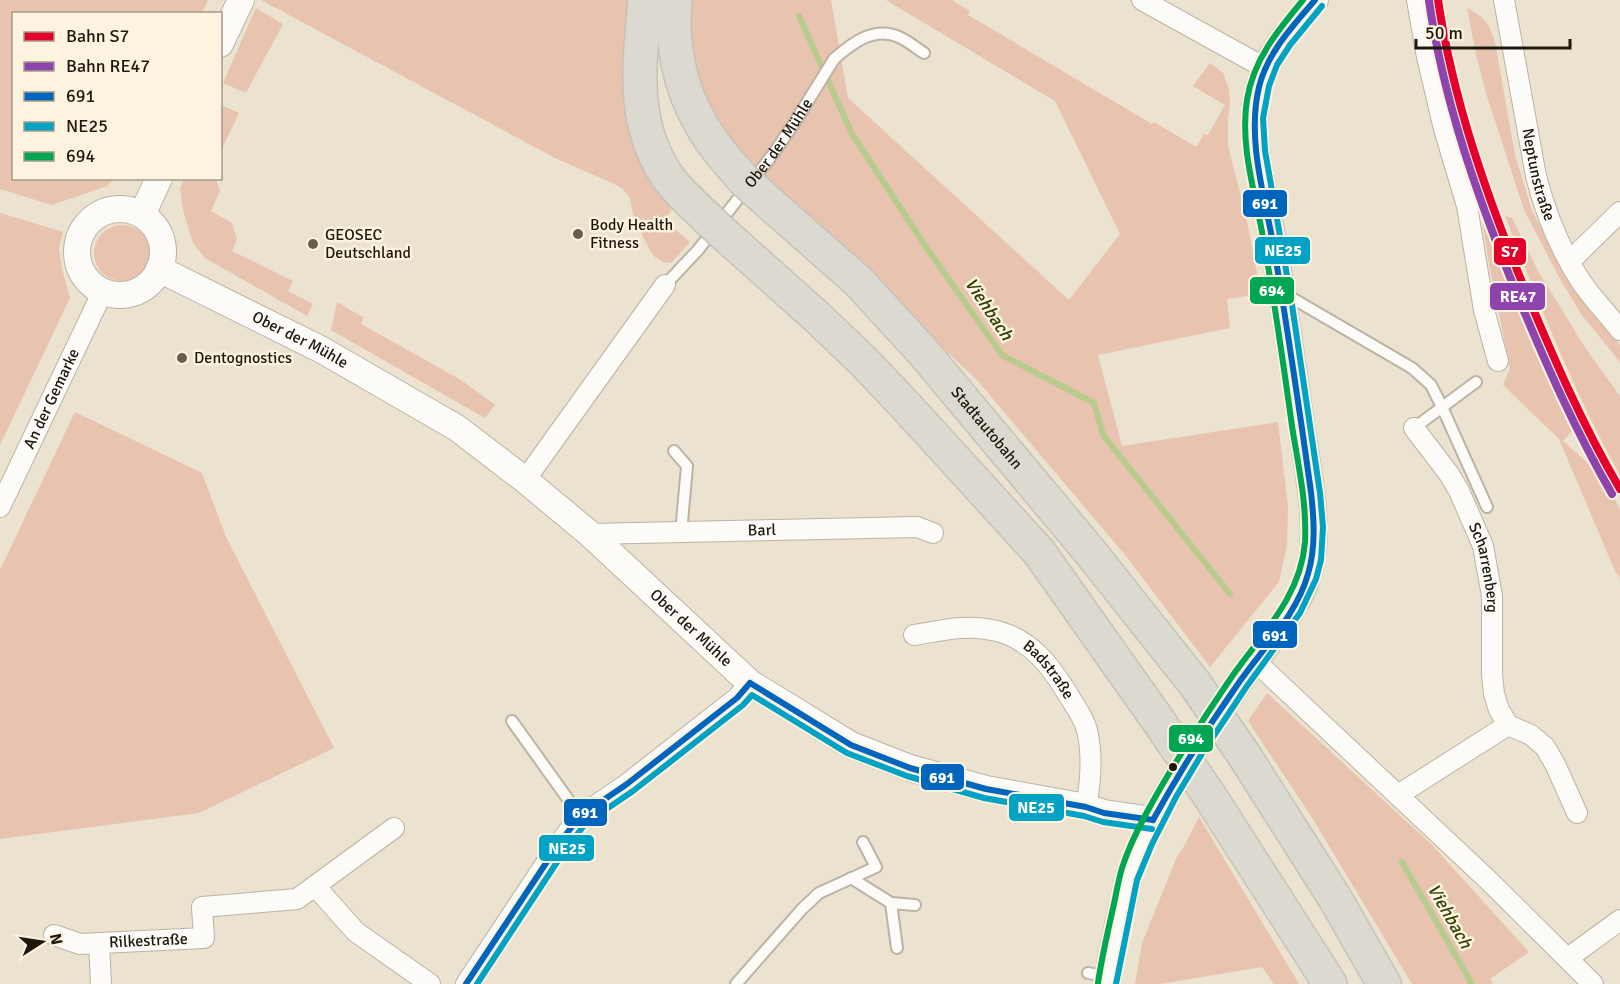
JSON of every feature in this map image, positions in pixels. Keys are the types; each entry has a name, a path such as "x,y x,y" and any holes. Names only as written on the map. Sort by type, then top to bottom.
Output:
{"highway":[{"path":"645,0 640,88 644,123 649,142 669,178 716,226 864,362 1038,552 1212,798 1330,984"},
{"name":"Stadtautobahn","path":"675,0 674,45 682,81 690,104 712,141 750,186 859,282 924,352 1091,553 1195,684 1244,755 1336,900 1384,984"}],"street":[{"path":"222,40 241,0"},
{"path":"1142,0 1265,68"},
{"path":"1101,978 1111,957 1131,867 1153,820 1168,792 1254,660 1282,624 1306,583 1313,532 1310,491 1282,292 1254,133 1255,106 1265,68 1280,44 1315,0"},
{"path":"1417,0 1426,57 1467,206 1484,310 1498,361"},
{"name":"Neptunstraße","path":"1504,0 1543,203 1582,283 1620,330"},
{"path":"142,215 158,180"},
{"path":"122,209 142,215 157,231 160,238 163,248 159,269 150,283 139,290 128,294 103,291 87,280 81,270 78,247 81,233 89,222 111,210 122,209"},
{"path":"1570,261 1620,212"},
{"name":"Ober der Mühle","path":"159,269 322,350 457,428 590,534 750,683 851,745 910,768 986,789 1086,807 1104,813 1153,820"},
{"name":"Ober der Mühle","path":"525,480 664,285"},
{"name":"An der Gemarke","path":"0,507 103,291"},
{"name":"Scharrenberg","path":"1414,428 1459,490 1483,546 1492,596 1491,650 1494,694 1499,710 1508,725"},
{"name":"Barl","path":"590,534 917,526 933,533"},
{"name":"Badstraße","path":"914,635 967,628 993,630 1013,638 1035,651 1043,659 1059,679 1087,729 1092,775 1086,807"},
{"path":"1254,660 1398,795 1593,984"},
{"path":"466,984 558,845 580,816 627,784 737,698 750,683"},
{"path":"1398,795 1508,725 1531,735 1545,747 1577,813"},
{"name":"Rilkestraße","path":"54,934 80,944 204,938 202,906 297,899 394,828"},
{"path":"315,886 356,932 430,984"},
{"path":"1568,958 1620,920"},
{"path":"99,943 100,984"}],"lane":[{"name":"Ober der Mühle","path":"664,285 698,250 772,154 834,59 855,41 879,33 900,37 924,53"},
{"path":"1282,292 1412,368 1431,385 1487,507"},
{"path":"1414,428 1476,382"},
{"path":"674,452 687,466 681,533"},
{"path":"512,722 580,816"},
{"path":"736,984 819,893 876,867 863,842"},
{"path":"850,878 891,903 915,905"},
{"path":"891,903 897,948"}],"shaded area":[{"path":"0,0 208,0 202,12 12,12 12,180 113,180 107,186 52,205 0,189"},
{"path":"261,0 636,0 675,203 665,221 690,242 671,263 663,262 651,252 634,219 630,198 623,189 555,158"},
{"path":"688,0 831,0 848,98 1069,300 1120,234 1055,101 886,0 952,0 970,11 968,15 1152,124 1154,122 1196,147 1204,134 1208,135 1225,105 1193,86 1210,63 1223,73 1229,89 1230,102 1228,146 1246,216 1261,294 1227,299 1230,328 1098,355 1122,446 1278,422 1288,506 1287,545 1279,582 1210,667 1126,556 977,380 733,150 690,68"},
{"path":"256,8 283,24 246,93 223,83"},
{"path":"1467,8 1486,21 1495,42 1515,155 1532,211 1571,284 1620,345 1620,362 1581,314 1524,210 1486,93"},
{"path":"222,105 239,113 222,149"},
{"path":"184,180 216,180 220,191 211,211 232,223 237,240 232,251 293,281 288,291 313,304 307,316 205,258 193,243 183,210 180,188"},
{"path":"1478,195 1502,262 1560,400 1567,405 1577,425 1563,441 1603,477 1620,509 1620,578 1559,439 1503,385 1510,368"},
{"path":"0,213 63,232 59,248 70,298 0,445"},
{"path":"1505,216 1512,218 1538,271 1586,349 1620,396 1620,475 1572,380"},
{"path":"122,225 133,227 142,233 148,242 150,253 148,264 142,273 133,279 122,281 111,279 102,273 96,264 94,253 96,242 102,233 111,227"},
{"path":"337,302 364,318 361,324 461,380 495,405 485,418 331,330"},
{"path":"75,412 202,473 226,537 334,748 199,813 0,839 0,570"},
{"path":"1267,693 1434,847 1529,952 1490,979 1493,984 1412,984 1311,816 1248,721"},
{"path":"1199,817 1299,984 1274,984 1262,967 1160,984 1135,984 1142,943 1176,859"}],"waterway":[{"name":"Viehbach","path":"799,16 852,134 926,247 1002,355 1094,403 1103,435 1230,594"},
{"name":"Viehbach","path":"1402,862 1472,984"}],"rail line":[{"name":"S7","path":"1438,0 1444,38 1462,112 1498,220 1558,367 1581,417 1620,489"},
{"name":"RE47","path":"1429,1 1453,115 1490,225 1550,372 1612,494"}],"transit line":[{"name":"694","path":"1098,983 1121,872 1139,827 1196,731 1288,597 1302,562 1305,542 1302,484 1270,280 1249,166 1245,117 1250,85 1261,59 1276,34 1303,0"},
{"name":"691","path":"1153,820 1217,715 1288,616 1303,589 1311,564 1314,533 1311,492 1280,284 1259,171 1255,129 1259,87 1268,63 1282,40 1315,0"},
{"name":"NE25","path":"1116,984 1137,880 1152,844 1203,752 1300,613 1316,579 1321,560 1323,527 1320,493 1291,298 1265,151 1263,118 1269,86 1277,65 1322,6"},
{"name":"691","path":"750,683 851,745 910,768 986,789 1086,807 1104,813 1153,820"},
{"name":"691","path":"466,984 558,845 580,816 627,784 737,698 750,683"},
{"name":"NE25","path":"477,984 565,850 586,823 633,791 743,705 752,695 847,753 907,776 984,798 1084,816 1103,822 1152,829"}],"place":[{"name":"Body Health Fitness","path":"578,234"},
{"name":"GEOSEC Deutschland","path":"313,244"},
{"name":"Dentognostics","path":"182,358"}]}
